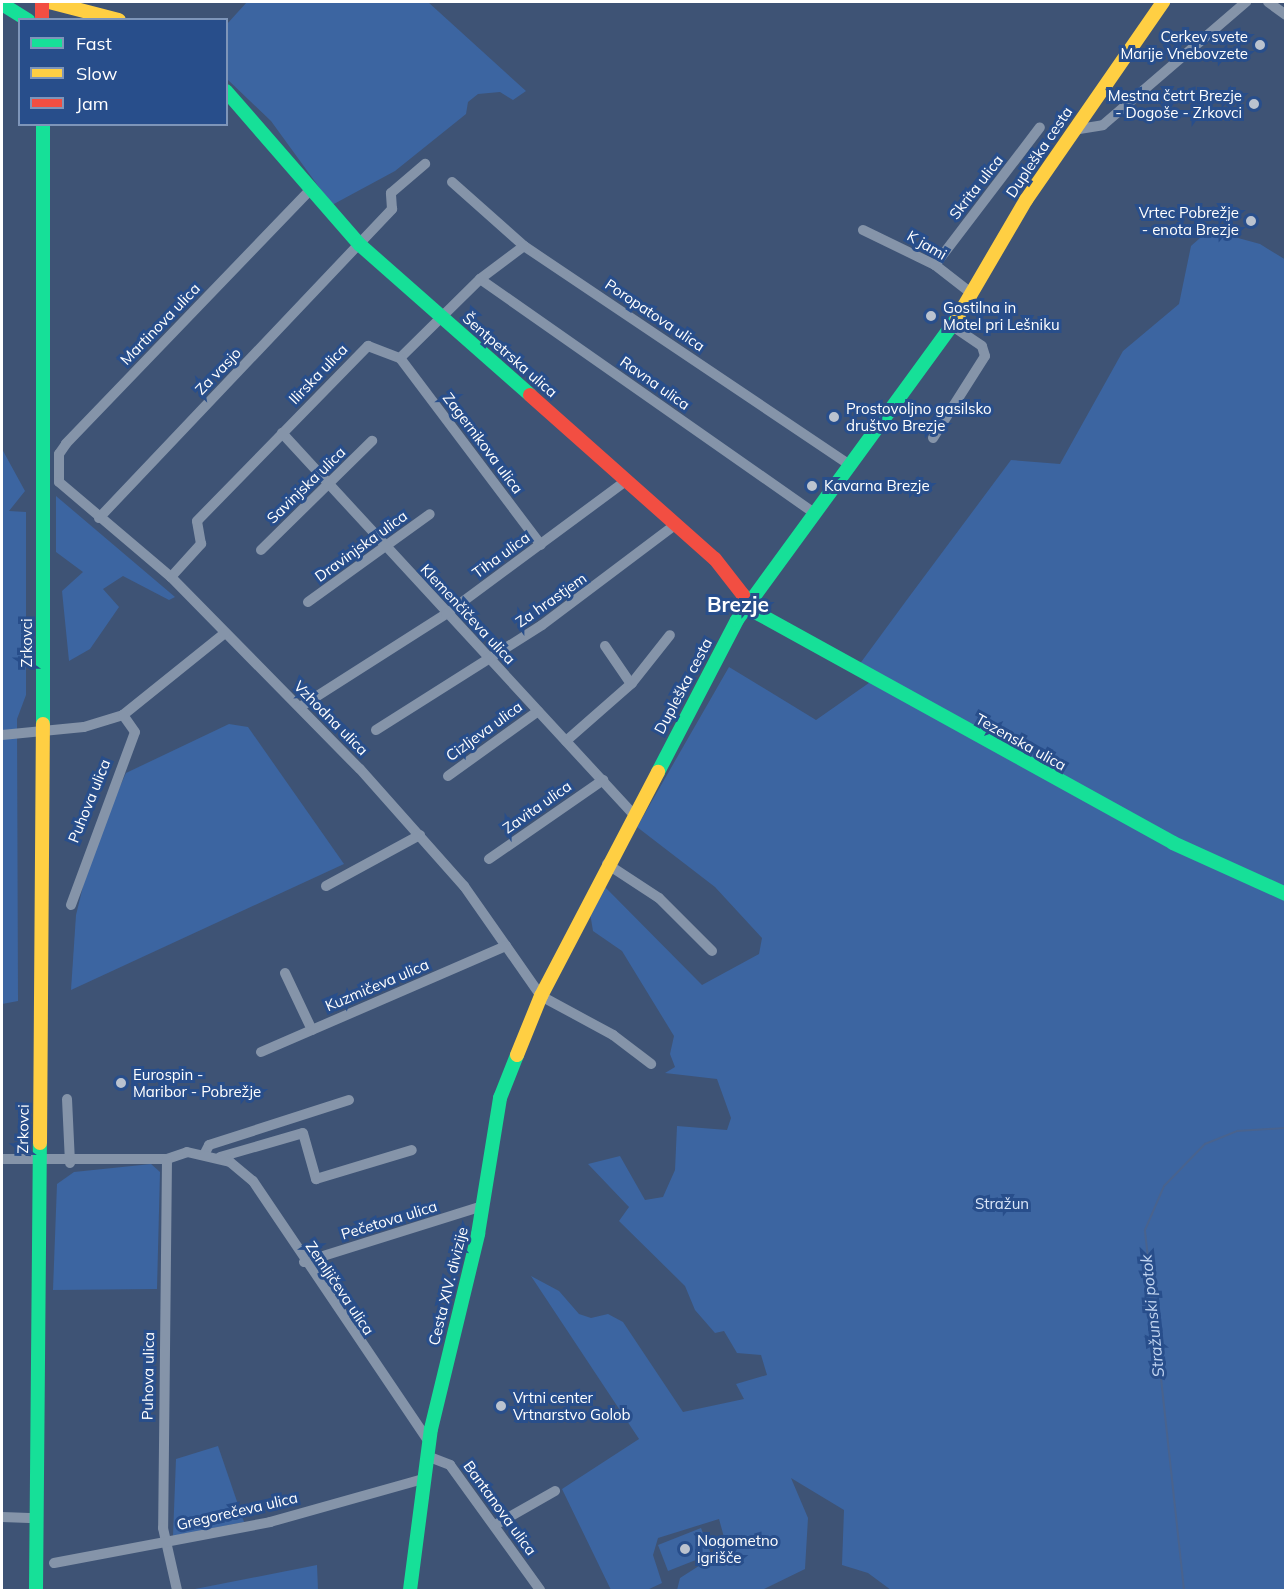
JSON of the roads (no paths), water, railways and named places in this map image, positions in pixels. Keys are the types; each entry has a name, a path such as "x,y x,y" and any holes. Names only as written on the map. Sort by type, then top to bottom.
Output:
{"main road":[{"path":"42,2 42,18"},
{"path":"49,2 111,18"},
{"name":"Dupleška cesta","path":"541,996 607,864 749,603 848,464 951,326 1073,130 1163,2"},
{"path":"2,4 25,18"},
{"name":"Šentpetrska ulica","path":"228,93 258,123 359,244 676,524 749,603"},
{"name":"Zrkovci","path":"39,1161 43,731 43,126"},
{"name":"Tezenska ulica","path":"749,603 762,616 844,664 1063,783 1286,894"},
{"name":"Cesta XIV. divizije","path":"410,1590 428,1449 483,1206 503,1085 541,996"},
{"path":"36,1590 39,1161"}],"street":[{"path":"1073,130 1103,125 1246,2"},
{"path":"1268,2 1286,15"},
{"name":"Skrita ulica","path":"935,265 1041,128"},
{"name":"Za vasjo","path":"99,518 392,209 391,193 425,164"},
{"name":"Poropatova ulica","path":"452,182 525,246 848,464"},
{"name":"Martinova ulica","path":"67,492 57,468 66,444 312,188"},
{"name":"K jami","path":"864,230 935,265 971,293"},
{"path":"400,358 480,279 525,246"},
{"name":"Ravna ulica","path":"480,279 813,512"},
{"path":"933,438 985,356 982,346 951,326"},
{"name":"Ilirska ulica","path":"171,577 201,544 197,521 365,348 383,349 400,358"},
{"name":"Zagernikova ulica","path":"400,358 541,545"},
{"name":"Klemenčičeva ulica","path":"282,433 446,614 634,815"},
{"name":"Savinjska ulica","path":"261,550 372,441"},
{"name":"Tiha ulica","path":"300,707 446,614 626,481"},
{"name":"Vzhodna ulica","path":"67,492 171,577 300,707 420,835 506,946 541,996"},
{"name":"Dravinjska ulica","path":"308,602 388,548 430,514"},
{"name":"Za hrastjem","path":"376,730 489,660 676,524"},
{"path":"2,735 94,725 123,715 225,633"},
{"path":"566,741 631,684 670,635"},
{"path":"605,646 631,684"},
{"name":"Cizljeva ulica","path":"448,776 538,711"},
{"name":"Puhova ulica","path":"71,905 135,732 123,715"},
{"name":"Zavita ulica","path":"489,859 603,780"},
{"path":"326,886 420,835"},
{"path":"607,864 659,898 712,951"},
{"name":"Kuzmičeva ulica","path":"261,1052 506,946"},
{"path":"285,973 312,1030"},
{"path":"541,996 613,1035 651,1064"},
{"path":"67,1099 70,1162"},
{"name":"Zemljičeva ulica","path":"205,1153 209,1145 349,1100"},
{"path":"220,1157 303,1133 316,1179 412,1150"},
{"name":"Zemljičeva ulica","path":"2,1159 70,1162 167,1159 180,1154 205,1153 220,1157 253,1181 428,1449"},
{"name":"Puhova ulica","path":"167,1159 164,1543 177,1590"},
{"name":"Pečetova ulica","path":"304,1262 483,1206"},
{"name":"Bantanova ulica","path":"428,1449 450,1465 540,1590"},
{"name":"Gregorečeva ulica","path":"54,1563 270,1522 423,1479"},
{"path":"495,1526 555,1491"},
{"path":"2,1517 36,1518"}],"waterway":[{"name":"Stražunski potok","path":"1184,1590 1145,1230 1164,1186 1205,1144 1237,1131 1286,1128"}],"place":[{"name":"Cerkev svete Marije Vnebovzete","path":"1260,45"},
{"name":"Mestna četrt Brezje - Dogoše - Zrkovci","path":"1254,104"},
{"name":"Vrtec Pobrežje - enota Brezje","path":"1251,221"},
{"name":"Gostilna in Motel pri Lešniku","path":"931,316"},
{"name":"Prostovoljno gasilsko društvo Brezje","path":"834,417"},
{"name":"Kavarna Brezje","path":"812,486"},
{"name":"Eurospin - Maribor - Pobrežje","path":"121,1083"},
{"name":"Vrtni center Vrtnarstvo Golob","path":"501,1406"},
{"name":"Nogometno igrišče","path":"685,1549"}],"district":[{"name":"Brezje","path":"738,604"}],"park label":[{"name":"Stražun","path":"1002,1204"}]}
